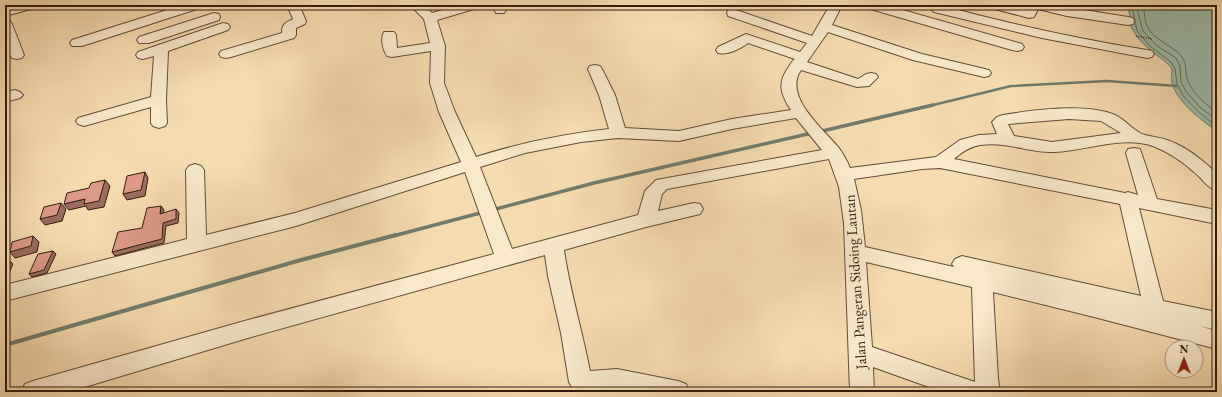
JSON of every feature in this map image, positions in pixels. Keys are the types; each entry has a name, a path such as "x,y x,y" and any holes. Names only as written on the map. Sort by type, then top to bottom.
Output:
{"street":[{"path":"5,12 31,5"},
{"path":"77,43 196,5"},
{"path":"218,16 225,60 290,34 289,26 300,21 293,5"},
{"path":"416,5 430,18 438,46 437,83 505,258"},
{"path":"5,293 310,215 523,148 576,138 618,133 633,132 653,136 679,136 732,124 804,116 790,95 787,86 790,76 825,27 835,8 820,5"},
{"path":"871,5 928,20 1017,47"},
{"path":"995,5 1029,14 1080,24"},
{"path":"430,18 470,6"},
{"path":"1029,14 1034,6 1039,6 1067,12 1128,21"},
{"path":"928,20 937,7 1038,34 1147,54"},
{"path":"733,13 857,83 864,83 871,78"},
{"path":"144,40 218,16"},
{"path":"144,55 162,48 218,16"},
{"path":"5,24 17,55"},
{"path":"825,27 918,57 984,73"},
{"path":"389,35 391,52 438,46"},
{"path":"723,50 738,44 746,38 806,53"},
{"path":"159,122 158,100 162,48"},
{"path":"595,69 607,95 618,133"},
{"path":"84,121 158,100"},
{"path":"1008,139 1000,124 1003,120 1087,115 1106,118 1128,130 1135,145 1149,202"},
{"name":"Jalan Pangeran Sidoing Lautan","path":"804,116 833,152 848,186 855,247 862,392"},
{"path":"940,162 968,142 1008,139 1036,146 1053,147 1135,145 1150,140 1182,155 1204,170 1217,185"},
{"path":"646,220 654,191 662,184 833,152"},
{"path":"844,175 922,163 940,162 1149,202 1217,217"},
{"path":"195,170 197,245"},
{"path":"1128,198 1154,308"},
{"path":"33,392 82,385 248,329 646,220 694,209"},
{"path":"554,245 558,276 572,333 581,382 617,379 678,392"},
{"path":"855,247 982,281 1217,340"},
{"path":"855,247 982,268 1217,322"},
{"path":"982,281 986,379 988,392"},
{"path":"861,353 973,392"}],"path":[{"path":"1136,36 1152,39"}],"water":[{"path":"1118,5 1217,5 1217,131 1198,117 1180,99 1172,83 1171,67 1139,39 1130,25 1131,19 1128,9"}],"building":[{"path":"145,172 141,190 123,194 127,176"},
{"path":"105,180 99,201 84,204 85,199 64,204 67,193 89,188 91,183"},
{"path":"61,203 57,215 40,219 44,207"},
{"path":"161,206 160,214 176,209 176,219 163,223 162,239 112,252 118,232 142,228 147,208"},
{"path":"33,236 31,246 10,252 12,242"},
{"path":"53,251 44,270 29,274 38,254"}],"waterway":[{"path":"929,106 1011,86 1107,81 1177,86"},
{"path":"818,132 933,105"},
{"path":"492,210 594,183 812,133"},
{"path":"393,236 484,212"},
{"path":"5,345 301,260 396,235"}]}
